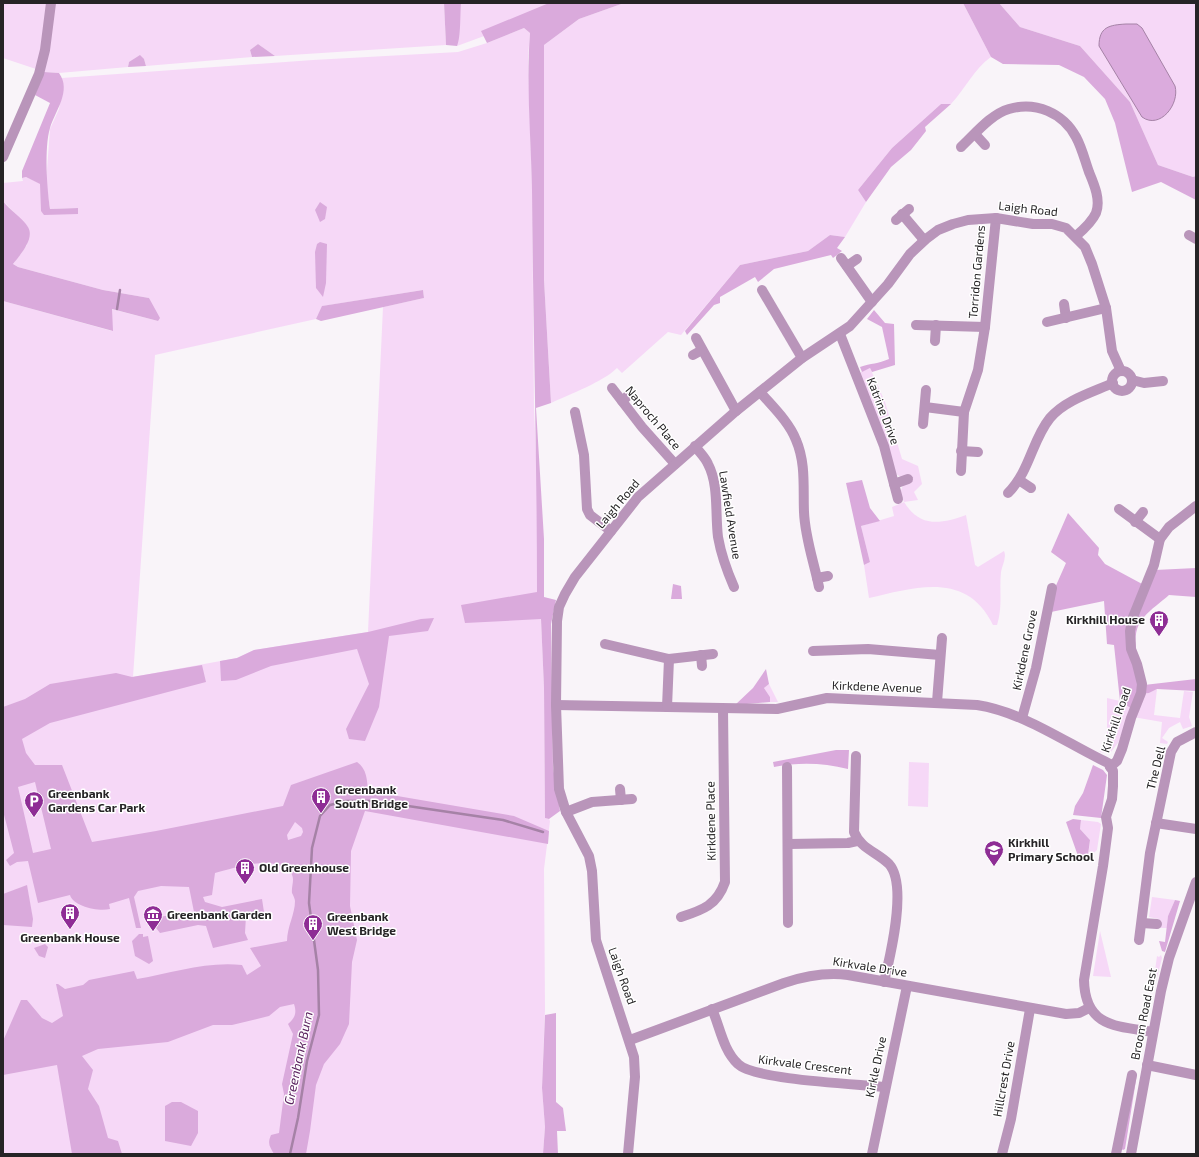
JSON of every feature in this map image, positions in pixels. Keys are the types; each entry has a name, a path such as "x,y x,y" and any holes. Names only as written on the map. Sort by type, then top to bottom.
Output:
{"street":[{"path":"3,157 39,74 45,50 51,3"},
{"path":"962,147 996,115 1008,109 1022,106 1033,107 1048,111 1064,122 1076,138 1098,200 1096,213 1076,236"},
{"path":"975,134 985,145"},
{"path":"902,214 924,240"},
{"name":"Laigh Road","path":"628,1154 635,1077 634,1057 630,1040 596,940 592,871 589,856 566,812 559,789 556,705 557,621 559,607 575,577 638,497 736,411 802,358 840,334 861,316 888,284 910,254 924,240 938,230 953,224 968,220 996,218 1033,224 1052,224 1066,228 1076,236 1085,247 1106,308 1112,351 1121,371"},
{"name":"Torridon Gardens","path":"960,471 964,412 978,370 985,327 996,218"},
{"path":"841,258 872,302"},
{"path":"847,266 857,259"},
{"path":"763,297 802,358"},
{"path":"1064,304 1066,318"},
{"path":"1047,322 1106,308"},
{"name":"Torridon Gardens","path":"916,325 985,327"},
{"path":"935,341 936,325"},
{"name":"Katrine Drive","path":"840,334 884,446 898,498"},
{"path":"696,338 698,353 736,411"},
{"path":"1121,371 1129,374 1132,380 1131,386 1125,390 1116,389 1113,383 1113,377 1121,371"},
{"path":"1132,380 1144,383 1163,381"},
{"path":"1008,493 1019,480 1046,423 1052,416 1066,405 1113,383"},
{"name":"Naproch Place","path":"612,388 675,464"},
{"path":"923,424 926,390"},
{"path":"760,392 789,427 800,449 804,479 804,513 806,532 818,582 828,576"},
{"path":"622,401 631,393"},
{"path":"925,407 964,412"},
{"path":"587,417 576,416 584,455 587,509 590,515 611,531"},
{"name":"Lawfield Avenue","path":"695,446 708,464 711,472 716,495 723,569 734,587"},
{"path":"961,451 978,452"},
{"path":"894,484 908,479"},
{"path":"1019,480 1031,488"},
{"name":"Kirkhill Road","path":"1089,1008 1084,992 1084,980 1103,866 1108,828 1106,817 1112,799 1114,777 1110,767 1122,749 1131,718 1141,693 1142,684 1137,664 1131,649 1130,631 1133,617 1154,565 1160,539 1169,527 1196,506"},
{"path":"1119,509 1160,539"},
{"path":"1135,522 1143,512"},
{"name":"Kirkdene Grove","path":"1022,718 1036,668 1048,593"},
{"path":"938,702 942,638"},
{"path":"611,649 669,659 713,654"},
{"path":"813,651 824,655 868,649 940,655"},
{"path":"701,655 702,666"},
{"path":"667,707 669,659"},
{"name":"Kirkdene Avenue","path":"556,705 777,709 826,698 938,702 991,707 1022,718 1108,763 1110,767"},
{"name":"Kirkdene Place","path":"688,918 714,902 721,894 725,882 723,709"},
{"name":"The Dell","path":"1139,940 1156,823 1173,746 1183,737 1196,732"},
{"path":"856,756 853,823 854,832 858,841 891,866 896,885 896,925 884,982"},
{"path":"787,767 789,844 788,923"},
{"path":"566,812 592,802 626,800 620,789"},
{"path":"1156,823 1196,829"},
{"path":"789,844 848,843 858,841"},
{"name":"Broom Road East","path":"1131,1154 1153,1032 1169,958 1196,882"},
{"path":"1142,922 1157,924"},
{"name":"Kirkvale Drive","path":"630,1040 784,983 811,976 838,974 1030,1009 1072,1014 1089,1008"},
{"name":"Kirkle Drive","path":"872,1154 907,986"},
{"path":"1089,1008 1098,1018 1113,1026 1153,1032"},
{"name":"Kirkvale Crescent","path":"712,1009 726,1047 732,1058 744,1069 767,1075 885,1087"},
{"name":"Hillcrest Drive","path":"1002,1154 1011,1119 1030,1009"},
{"path":"1148,1065 1196,1075"},
{"name":"Broom Road East","path":"1116,1154 1132,1076"}],"shaded area":[{"path":"3,3 47,3 40,56 36,69 3,58"},
{"path":"53,3 444,3 446,45 275,56 258,44 250,50 252,57 146,66 144,59 129,62 128,67 59,73 44,72"},
{"path":"444,3 461,3 460,32 457,46 446,45"},
{"path":"451,3 565,3 528,20 457,46"},
{"path":"549,3 624,3 579,19 544,45 544,280 551,403 536,408 544,539 544,597 556,600 551,624 553,767 560,811 549,819 545,818 544,688 541,619 465,623 461,605 537,592 532,190 529,92 530,33 524,28 487,43 481,31"},
{"path":"624,3 963,3 991,57 980,67 951,104 941,104 892,148 858,190 866,202 845,237 830,235 808,251 740,265 681,335 668,332 622,373 617,368 595,383 551,403 544,280 544,45 579,19"},
{"path":"963,3 999,3 1020,27 1080,46 1130,102 1158,165 1193,177 1196,176 1196,200 1161,182 1132,192 1115,123 1105,99 1084,77 1059,65 1003,64 991,57"},
{"path":"999,3 1196,3 1196,176 1193,177 1158,165 1130,102 1080,46 1020,27"},
{"path":"1126,24 1137,24 1142,28 1175,86 1176,93 1172,107 1162,118 1149,120 1142,117 1099,46 1099,40 1106,28"},
{"path":"524,28 530,33 528,57 532,189 534,408 537,480 537,592 541,619 544,688 545,818 549,819 550,821 544,869 545,1009 542,1088 545,1127 543,1154 3,1154 3,301 112,331 111,309 158,321 149,298 103,290 18,267 13,264 27,245 28,227 3,201 3,183 23,181 22,178 26,177 41,184 41,211 78,213 77,208 50,209 46,183 50,129 59,109 63,88 62,78 313,60 458,52 487,43","holes":["423,290 424,298 383,307 368,632 254,650 237,658 133,677 155,355 316,319 323,306"]},
{"path":"258,44 275,56 252,57 250,50"},
{"path":"140,55 144,59 146,66 128,67 129,62"},
{"path":"44,72 59,73 63,80 64,87 61,101 52,121 48,136 47,179 50,209 78,208 78,214 44,215 41,211 40,184 26,177 22,178 22,171 50,103 35,95"},
{"path":"941,104 951,104 925,127 926,131 911,150 891,167 866,202 858,190 892,148"},
{"path":"3,201 26,224 30,232 30,237 26,247 13,264 18,267 103,290 149,298 160,318 158,321 112,309 113,331 3,301"},
{"path":"320,202 327,207 325,219 320,222 315,210"},
{"path":"830,235 845,237 837,248 842,251 833,258 831,255 774,269 758,282 755,277 720,297 720,303 714,305 687,335 685,331 740,265 808,251"},
{"path":"320,242 327,244 326,283 323,297 316,288 315,252 317,244"},
{"path":"423,290 424,298 321,321 316,319 322,306"},
{"path":"874,310 885,323 894,324 895,365 872,372 870,368 862,372 860,367 889,359 882,327 867,319"},
{"path":"870,368 885,402 902,459 918,466 922,484 914,492 918,500 904,502 900,493 903,485 901,477 894,473 859,373"},
{"path":"862,480 870,508 880,521 861,526 870,562 864,565 846,483"},
{"path":"904,502 917,516 932,522 940,522 966,515 975,565 978,567 1004,551 1005,559 1000,579 1000,611 997,625 993,625 982,608 969,596 955,590 939,587 922,587 869,598 864,565 870,562 861,526 894,516 892,507"},
{"path":"1068,513 1099,548 1098,555 1105,564 1144,585 1132,610 1139,683 1132,709 1120,701 1114,645 1107,644 1104,601 1051,612 1054,590 1066,563 1051,552"},
{"path":"1196,568 1196,597 1169,595 1144,617 1136,632 1135,641 1144,685 1196,679 1196,691 1157,689 1149,693 1142,694 1134,650 1133,625 1155,570"},
{"path":"673,584 681,586 682,599 671,599"},
{"path":"434,618 428,631 389,636 379,707 365,741 349,739 346,729 369,684 357,649 271,666 236,680 221,681 220,661 237,658 254,650 368,632 421,619"},
{"path":"202,665 206,682 50,723 22,739 26,753 35,765 62,765 92,842 283,806 291,785 357,762 365,771 368,791 514,816 549,831 548,844 365,811 351,851 350,906 357,940 352,962 349,1024 340,1044 324,1064 316,1085 306,1154 274,1154 269,1143 271,1135 279,1133 284,1094 282,1084 293,1034 288,1024 295,1015 294,1004 280,1007 269,1016 232,1025 213,1025 168,1042 98,1049 82,1056 93,1070 88,1089 99,1106 108,1138 118,1141 122,1154 72,1154 57,1065 3,1075 3,1041 21,1000 27,1000 42,1018 52,1023 63,1016 56,984 65,989 83,985 89,980 134,971 137,979 190,968 229,964 242,965 247,975 261,966 250,948 287,941 288,931 295,906 295,900 292,893 293,877 290,872 274,864 254,864 215,873 212,895 203,897 205,902 222,907 262,899 264,912 246,916 245,933 248,940 213,948 206,926 198,925 160,933 150,920 151,918 194,912 189,887 161,886 138,891 134,897 141,928 136,928 129,898 109,904 110,909 105,910 93,909 81,905 72,899 70,895 38,903 28,861 17,862 10,866 6,860 14,853 3,811 3,707 25,699 50,684 116,673 132,677","holes":["35,782 51,849 33,853 18,787","295,822 302,828 303,832 301,836 288,840 287,835"]},
{"path":"766,669 769,684 764,688 770,697 770,702 735,705 753,688"},
{"path":"769,684 778,702 770,702 770,697 764,688"},
{"path":"1157,689 1154,715 1180,718 1184,691 1193,692 1189,717 1192,726 1183,729 1180,722 1169,728 1162,738 1168,742 1167,744 1160,743 1162,722 1133,717 1142,694 1149,693"},
{"path":"1107,698 1120,701 1132,709 1118,743 1110,753 1099,752 1107,746"},
{"path":"836,750 849,750 848,769 830,765 811,764 793,764 774,767 773,762"},
{"path":"909,762 929,763 928,807 908,806"},
{"path":"1093,765 1103,770 1107,775 1101,818 1073,815 1075,806 1083,793"},
{"path":"1073,819 1081,820 1080,829 1090,840 1088,855 1078,856 1066,822"},
{"path":"1081,820 1098,822 1101,824 1097,850 1088,858 1090,840 1080,829"},
{"path":"27,885 33,919 32,927 3,925 3,894"},
{"path":"1152,897 1175,900 1168,916 1167,928 1158,928 1159,919 1149,917"},
{"path":"1175,900 1180,901 1165,952 1162,951 1159,941 1165,942 1168,916"},
{"path":"1100,931 1111,977 1093,976"},
{"path":"139,934 143,934 143,937 148,936 153,961 149,964 135,956 132,941"},
{"path":"45,944 48,947 45,958 39,956 34,948"},
{"path":"1161,955 1162,958 1155,986 1153,985 1157,956 1159,957"},
{"path":"556,1013 556,1102 563,1108 566,1131 557,1131 558,1154 543,1154 545,1127 542,1088 545,1015"},
{"path":"1135,1073 1137,1074 1125,1149 1123,1150 1120,1148"},
{"path":"172,1102 181,1102 198,1111 198,1133 191,1146 165,1141 165,1106"}],"waterway":[{"path":"117,309 120,290"},
{"name":"Greenbank Burn","path":"290,1154 298,1118 307,1061 319,1015 318,970 309,903 312,848 320,816 330,805 346,801 374,801 503,820 543,832"}],"place":[{"name":"Kirkhill House","path":"1159,637"},
{"name":"Greenbank South Bridge","path":"321,814"},
{"name":"Greenbank Gardens Car Park","path":"34,818"},
{"name":"Kirkhill Primary School","path":"994,867"},
{"name":"Old Greenhouse","path":"245,885"},
{"name":"Greenbank House","path":"70,930"},
{"name":"Greenbank Garden","path":"153,932"},
{"name":"Greenbank West Bridge","path":"313,941"}]}
